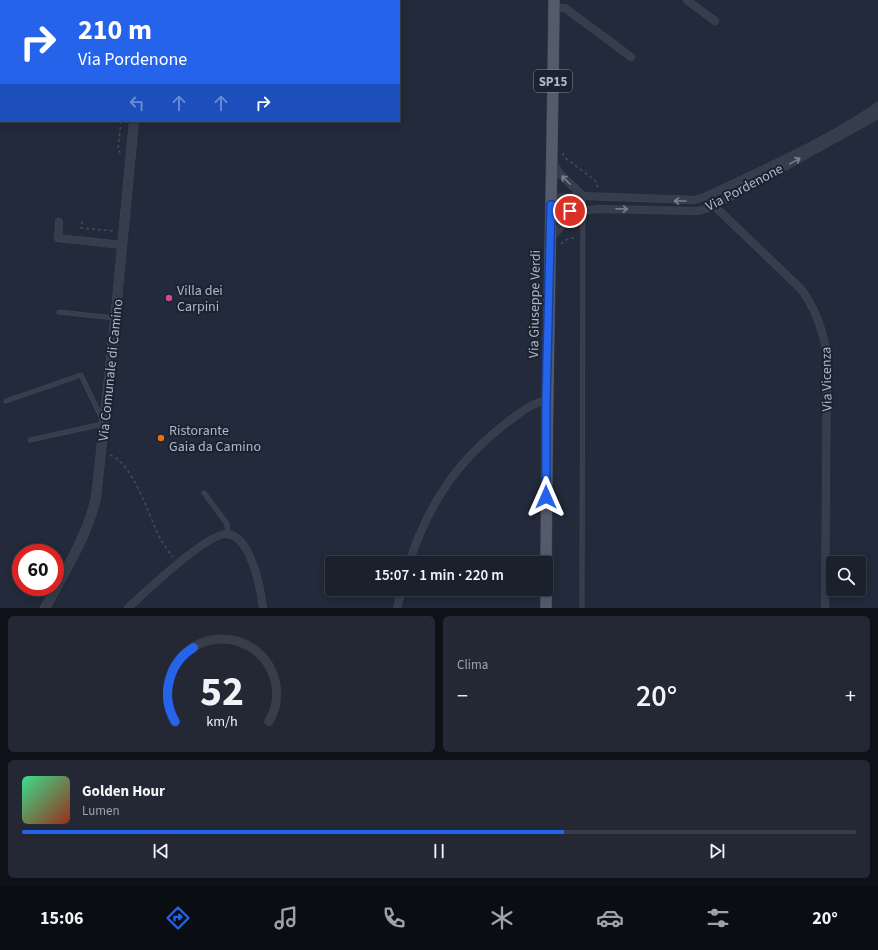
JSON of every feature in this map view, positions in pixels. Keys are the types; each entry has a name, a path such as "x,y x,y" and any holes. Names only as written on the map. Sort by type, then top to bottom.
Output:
{"main road":[{"name":"Via Giuseppe Verdi","path":"546,608 546,401 551,238 554,4"}],"street":[{"path":"687,0 715,21"},
{"path":"554,4 565,8 631,57"},
{"name":"Via Pordenone","path":"551,202 570,211 598,209 688,212 714,206 818,144 878,106"},
{"name":"Via Pordenone","path":"551,202 583,196 682,201 694,200 705,197 878,115"},
{"name":"Via Comunale di Camino","path":"44,608 82,541 90,521 96,498 134,122"},
{"path":"552,162 561,175 583,196"},
{"name":"Via Vicenza","path":"705,197 801,289 808,298 824,331 827,355 825,608"},
{"path":"551,238 564,223 583,211"},
{"path":"59,222 58,238 122,245"},
{"path":"412,556 427,518 459,466 484,440 512,419 527,408 546,401"},
{"path":"128,608 177,564 212,540 221,535 228,534 236,538 255,565 260,584 263,608"},
{"path":"397,608 400,596"}],"lane":[{"path":"582,608 583,196"},
{"path":"59,312 115,318"},
{"path":"6,401 82,375 104,423 30,440"},
{"path":"204,493 227,524 228,534"}],"path":[{"path":"561,148 564,157 596,181 598,196"},
{"path":"101,453 112,456 139,488 160,538 177,564"}],"place":[{"name":"Villa dei Carpini","path":"169,298"},
{"name":"Ristorante Gaia da Camino","path":"161,438"}],"route":[{"path":"546,497 546,401 551,205 570,211"}]}
